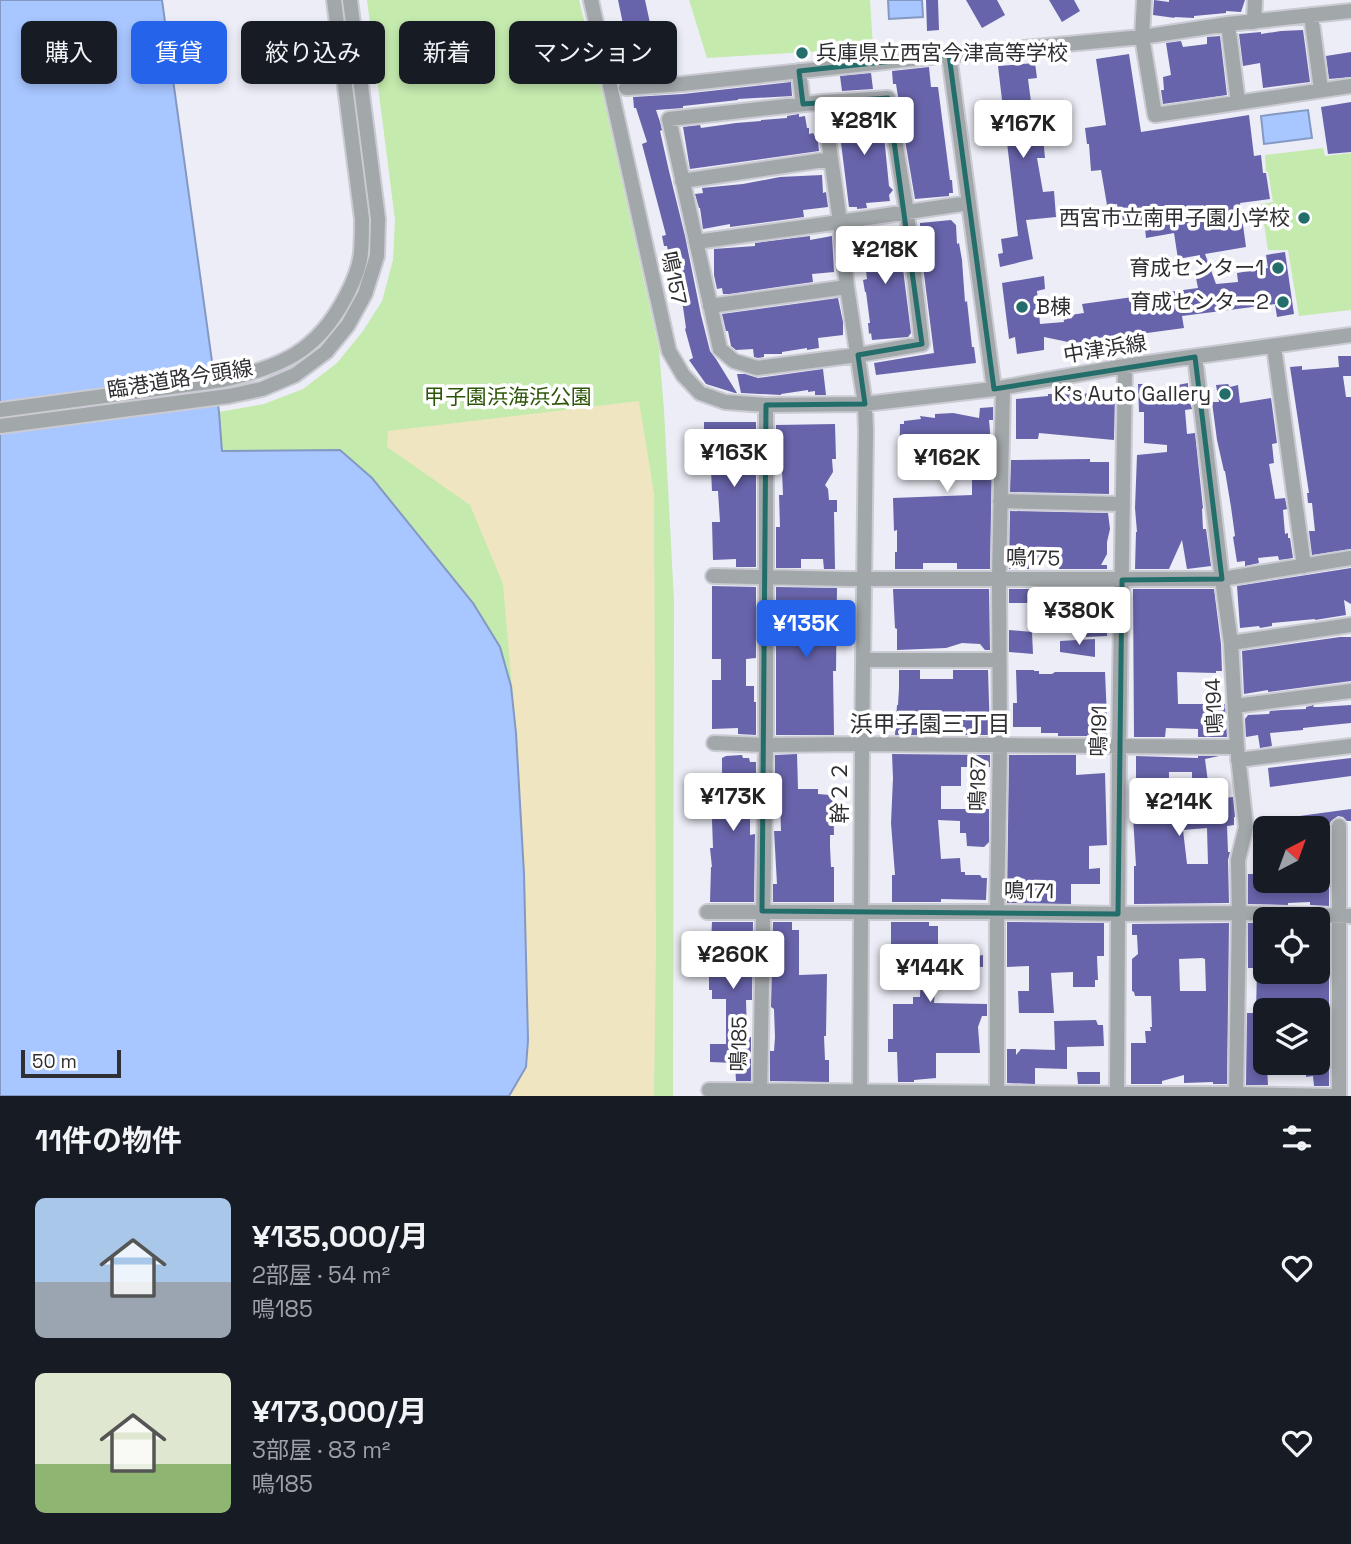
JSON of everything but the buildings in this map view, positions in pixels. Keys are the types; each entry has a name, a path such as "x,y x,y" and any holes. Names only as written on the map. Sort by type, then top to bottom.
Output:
{"street":[{"name":"臨港道路今頭線","path":"0,410 223,380 255,372 285,360 314,341 335,317 351,287 361,254 362,219 334,0"},
{"name":"臨港道路今頭線","path":"0,426 229,396 262,388 295,375 326,352 348,326 365,294 377,256 378,219 350,0"},
{"name":"鳴157","path":"591,0 669,351 683,375 700,393 724,402 766,405 865,404"},
{"path":"1144,0 1142,37 1155,115 1351,86"},
{"path":"1254,22 1255,0"},
{"path":"626,88 1142,37 1228,24 1351,11"},
{"path":"1311,15 1321,89"},
{"path":"1228,24 1238,102"},
{"name":"鳴187","path":"949,55 998,388 1000,745 997,1094"},
{"path":"799,71 803,104"},
{"path":"888,99 907,213 922,344 757,368 734,361 720,349 669,119 803,104 888,99"},
{"name":"幹２２","path":"823,102 865,404 860,1093"},
{"path":"682,181 831,159"},
{"path":"695,242 969,203"},
{"path":"710,306 847,287"},
{"name":"中津浜線","path":"865,404 998,388 1125,366 1351,335"},
{"path":"1274,347 1304,566"},
{"name":"鳴194","path":"1195,357 1231,643 1246,827 1238,860 1236,1095"},
{"name":"鳴191","path":"1117,1095 1125,366"},
{"name":"鳴185","path":"760,1094 766,745 766,405"},
{"path":"1000,501 1123,504"},
{"name":"鳴175","path":"713,576 1222,579 1351,558"},
{"path":"1231,643 1351,625"},
{"path":"863,660 998,660"},
{"path":"1235,706 1351,691"},
{"path":"714,743 1119,747 1238,753 1351,746"},
{"path":"1339,826 1346,916 1339,1096"},
{"name":"鳴171","path":"707,912 1239,913 1346,916"},
{"path":"709,1090 760,1094 1332,1096"}],"highlighted area":[{"path":"949,55 994,389 1195,357 1222,579 1122,580 1118,914 762,911 766,405 865,404 858,355 922,344 888,98 803,104 799,71"}],"green space":[{"name":"甲子園浜海浜公園","path":"367,0 579,0 584,21 509,21 509,84 600,84 659,349 674,601 673,1096 509,1096 526,1067 340,450 222,451 219,412 264,404 303,389 337,363 363,331 382,301 393,260 395,220 378,84 385,84 385,21 370,21"},
{"path":"689,0 870,0 873,48 707,58"},
{"path":"1323,148 1325,156 1351,153 1351,310 1299,316 1288,250 1268,250 1261,204 1273,202 1265,155"}],"sand":[{"path":"639,401 654,494 654,1096 509,1096 526,1067 528,1040 524,874 516,733 503,584 470,505 387,447 388,431"}],"water":[{"path":"0,0 162,0 165,21 131,21 131,84 174,84 219,412 222,451 340,450 372,478 473,603 500,647 511,686 516,733 524,874 528,1040 526,1067 509,1096 0,1096"},
{"path":"888,0 922,0 923,17 889,19"},
{"path":"1308,110 1312,138 1264,144 1261,116"}],"place":[{"name":"兵庫県立西宮今津高等学校","path":"802,53"},
{"name":"西宮市立南甲子園小学校","path":"1304,218"},
{"name":"育成センター1","path":"1278,268"},
{"name":"育成センター2","path":"1283,302"},
{"name":"B棟","path":"1022,307"},
{"name":"K's Auto Gallery","path":"1225,394"}],"district":[{"name":"浜甲子園三丁目","path":"930,724"}]}
